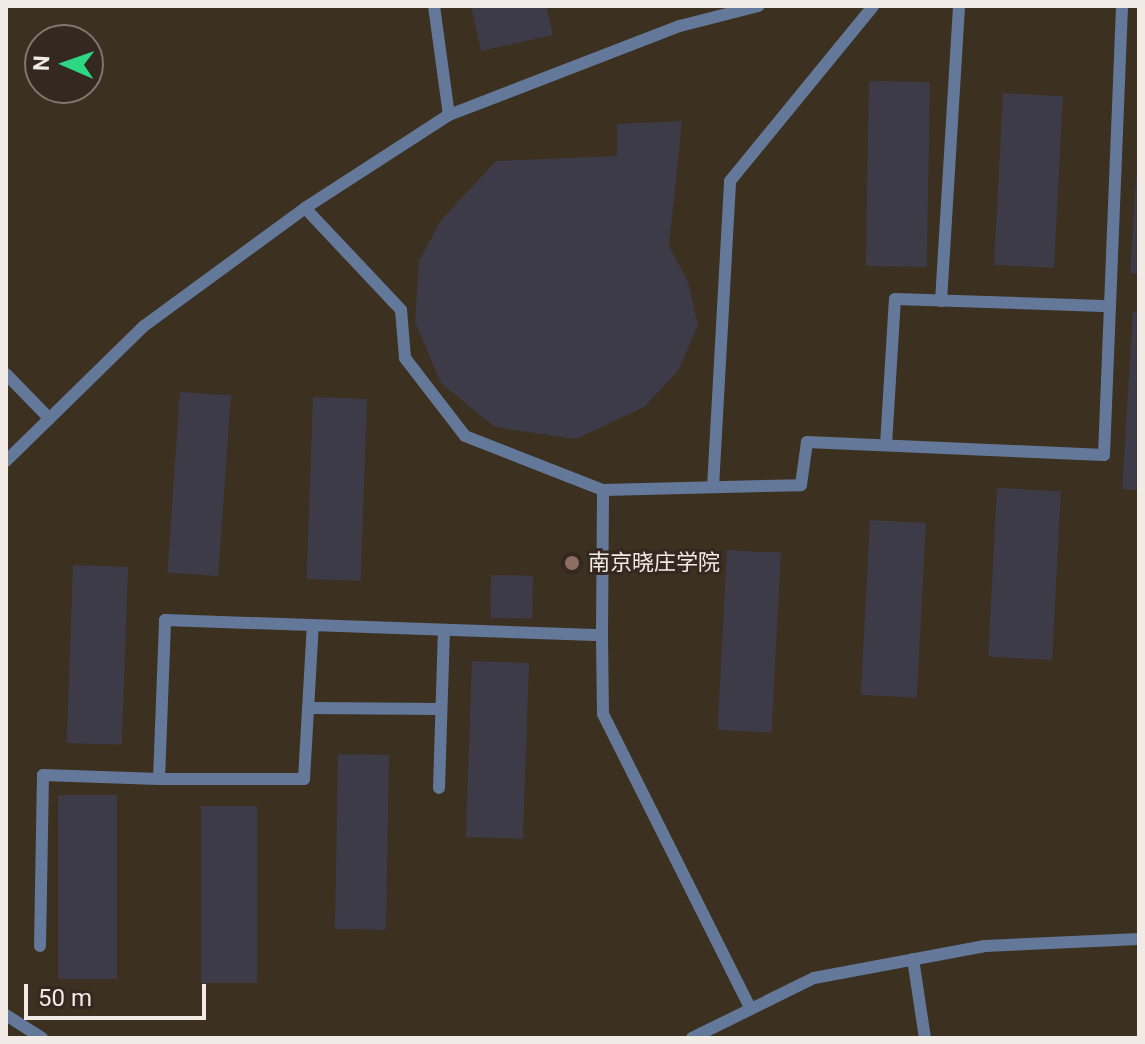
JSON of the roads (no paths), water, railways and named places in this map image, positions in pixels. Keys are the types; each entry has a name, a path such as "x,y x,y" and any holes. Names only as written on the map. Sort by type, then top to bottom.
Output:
{"lane":[{"path":"434,6 449,115"},
{"path":"6,461 144,326 305,208 449,115 680,26 758,6"},
{"path":"713,487 730,181 873,6"},
{"path":"941,301 959,6"},
{"path":"305,208 401,310 405,358 465,436 603,490 801,485 807,442 1104,455 1122,6"},
{"path":"886,445 895,299 1110,306"},
{"path":"6,374 49,418"},
{"path":"603,490 603,714 750,1008"},
{"path":"159,779 165,620 602,635"},
{"path":"40,946 43,775 304,779 313,625"},
{"path":"439,788 444,630"},
{"path":"308,708 441,709"},
{"path":"692,1038 814,978 985,946 1139,939"},
{"path":"913,959 925,1038"},
{"path":"6,1015 42,1038"}],"place":[{"name":"南京晓庄学院","path":"572,563"}]}
